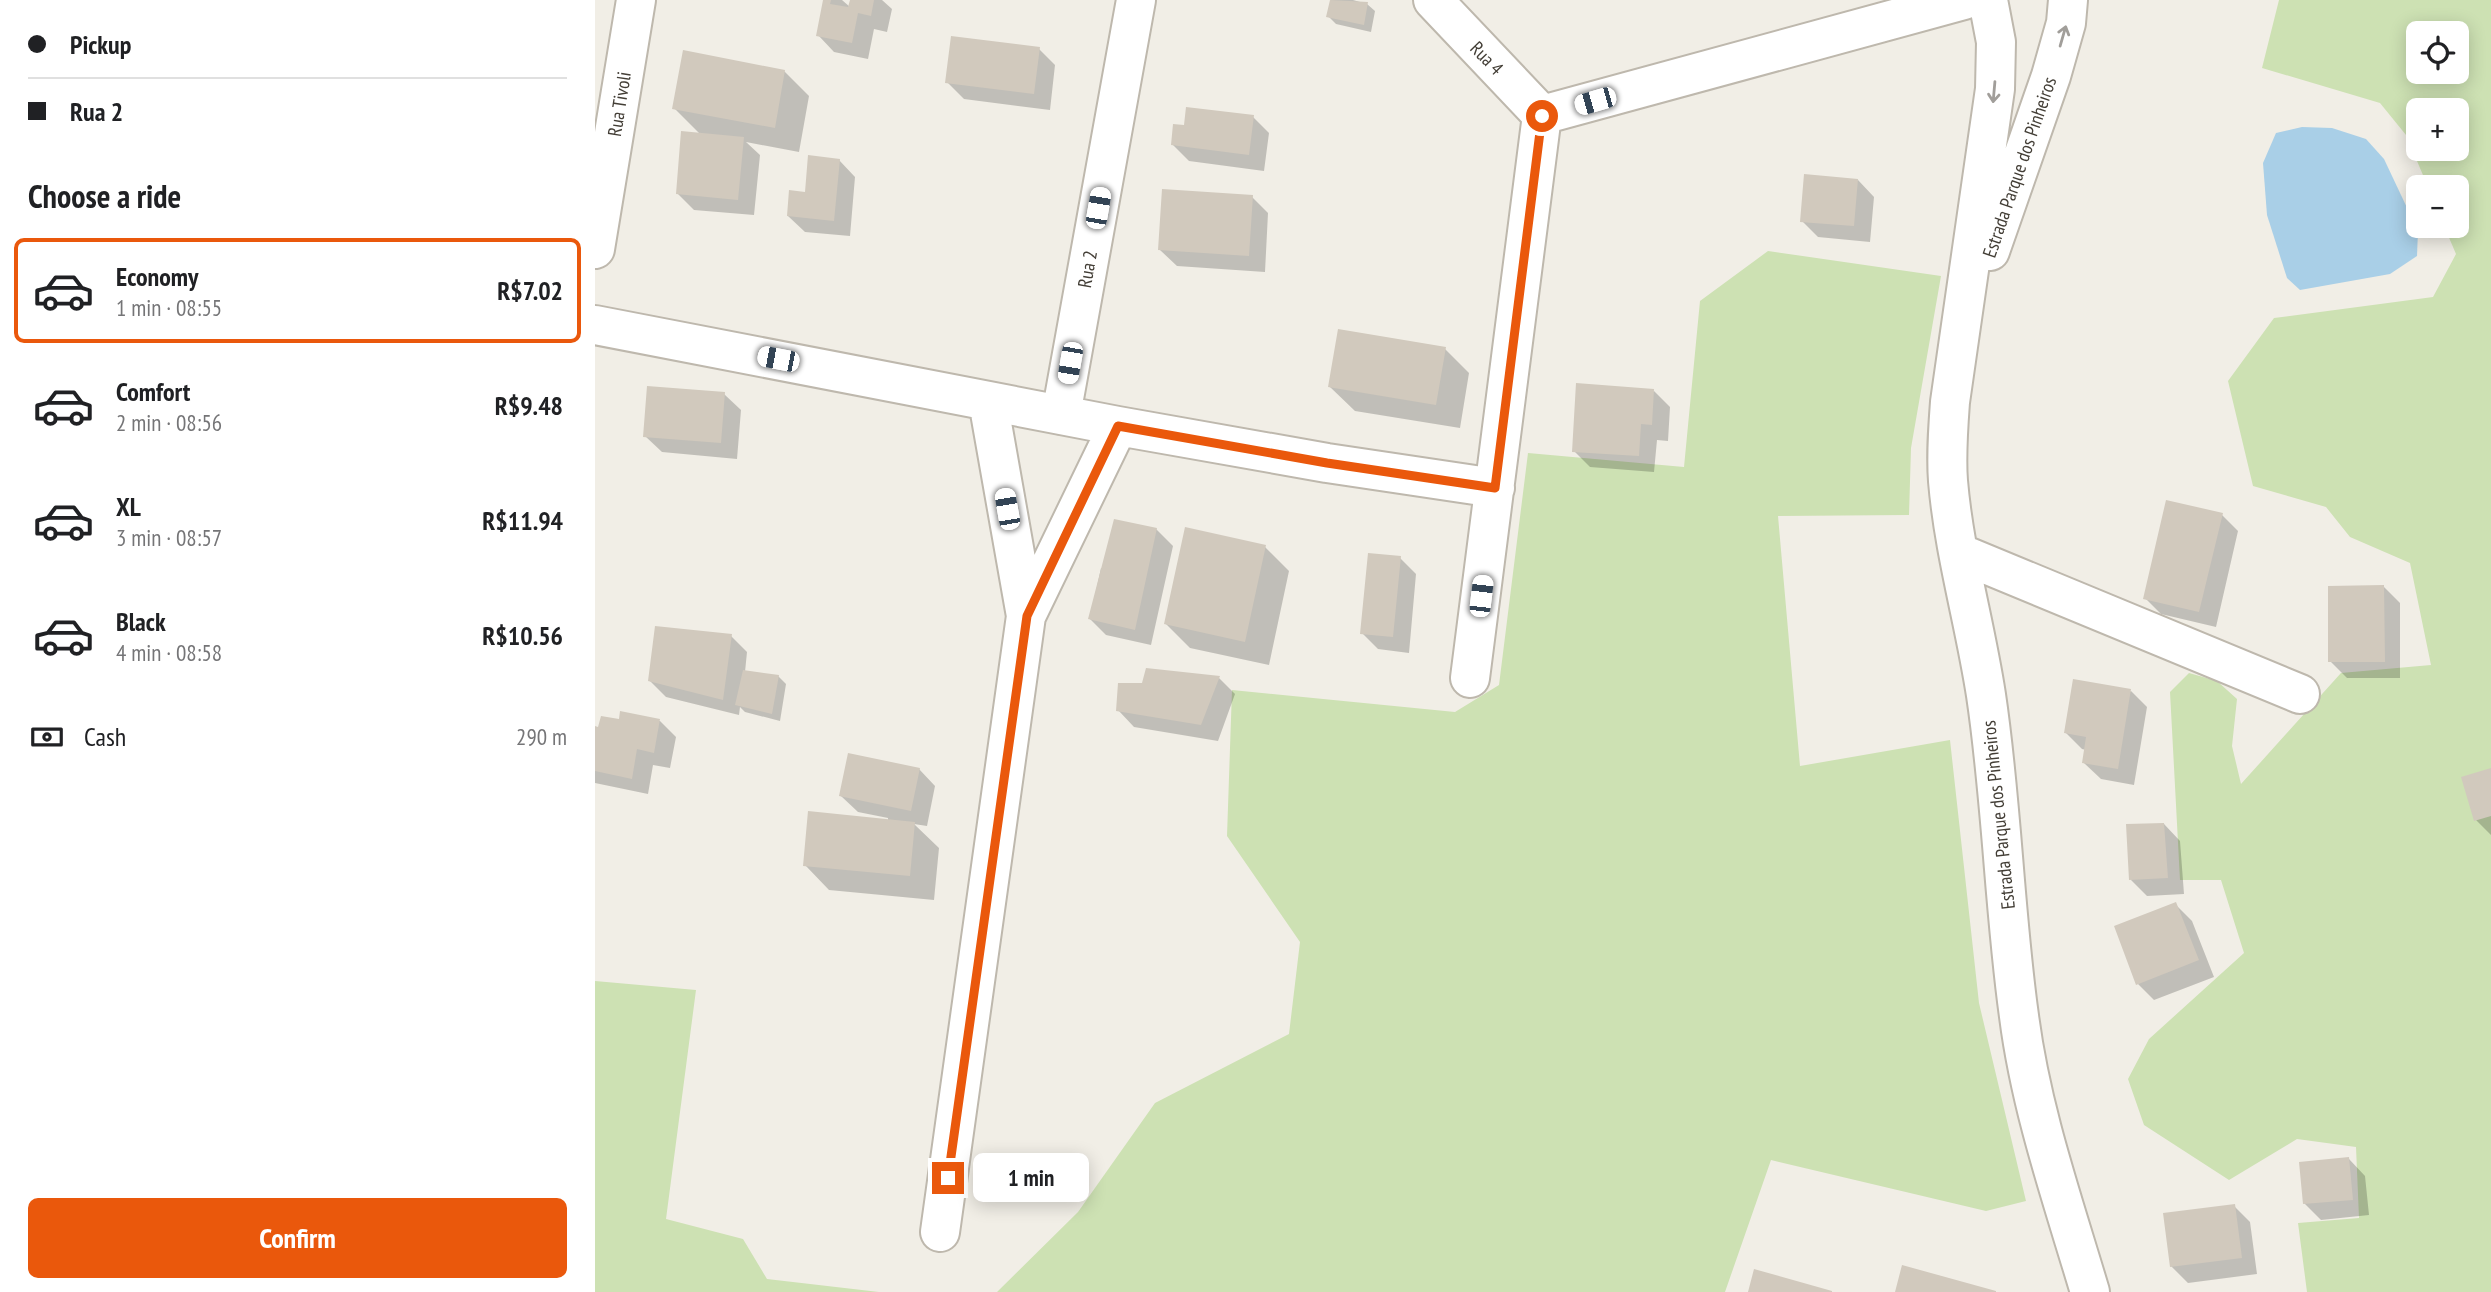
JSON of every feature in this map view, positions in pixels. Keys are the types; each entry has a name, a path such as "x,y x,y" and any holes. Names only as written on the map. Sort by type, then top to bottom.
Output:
{"street":[{"name":"Rua Tivoli","path":"595,249 636,0"},
{"name":"Rua 2","path":"1061,415 1136,0"},
{"name":"Rua 4","path":"1433,0 1542,116"},
{"path":"1470,678 1542,116 1964,0"},
{"name":"Estrada Parque dos Pinheiros","path":"1988,0 1996,42 1995,89 1950,402 1948,480 1986,694 1998,792 2017,1002 2027,1069 2090,1292"},
{"name":"Estrada Parque dos Pinheiros","path":"1961,332 2051,76 2066,23 2068,0"},
{"path":"595,325 1118,426 1327,463 1495,488"},
{"path":"988,401 1027,616"},
{"path":"940,1232 1027,616 1118,426"},
{"path":"1959,553 2300,694"}],"green space":[{"path":"2279,0 2491,0 2491,1292 2307,1292 2298,1223 2359,1218 2356,1147 2297,1139 2229,1180 2144,1125 2128,1079 2149,1039 2244,953 2221,880 2180,880 2170,692 2189,673 2217,681 2237,699 2232,746 2241,784 2341,673 2431,665 2410,563 2350,537 2326,507 2253,486 2228,381 2274,318 2433,297 2456,254 2449,238 2469,238 2469,175 2423,175 2417,161 2469,161 2469,98 2406,98 2406,135 2380,103 2262,68"},
{"path":"1768,251 1941,276 1911,448 1909,515 1778,516 1800,766 1950,740 1979,1003 2026,1201 1986,1211 1771,1160 1725,1292 997,1292 1078,1212 1155,1103 1289,1034 1300,942 1227,836 1232,690 1455,712 1499,685 1528,453 1684,467 1700,301"},
{"path":"595,981 696,990 666,1219 743,1239 767,1279 879,1292 595,1292"}],"water":[{"path":"2302,127 2332,128 2366,139 2384,159 2406,206 2406,238 2418,238 2417,256 2390,274 2300,290 2287,278 2267,215 2263,163 2276,133"}],"building":[{"path":"823,0 831,0 830,4 848,7 850,0 874,0 871,16 858,13 852,43 816,36"},
{"path":"1330,0 1368,2 1364,25 1326,17"},
{"path":"951,36 1040,47 1034,94 945,83"},
{"path":"683,50 785,70 775,128 672,109"},
{"path":"1186,107 1254,115 1249,155 1171,145 1173,124 1184,125"},
{"path":"681,131 744,137 738,200 676,194"},
{"path":"808,155 840,159 834,221 787,216 789,190 805,192"},
{"path":"1804,174 1858,179 1854,226 1800,222"},
{"path":"1162,189 1253,195 1249,256 1158,250"},
{"path":"1338,329 1446,347 1436,405 1328,387"},
{"path":"1576,383 1654,389 1652,425 1641,424 1639,456 1572,452"},
{"path":"647,386 725,392 721,443 643,437"},
{"path":"2166,500 2223,513 2199,612 2143,599"},
{"path":"1114,519 1157,528 1135,630 1088,619"},
{"path":"1185,527 1266,545 1245,642 1164,624"},
{"path":"1368,553 1401,556 1393,637 1360,634"},
{"path":"2384,585 2385,662 2328,662 2328,586"},
{"path":"655,626 732,634 723,700 648,681"},
{"path":"1146,668 1220,676 1201,725 1116,711 1118,683 1142,683"},
{"path":"743,670 779,675 772,714 735,705"},
{"path":"2073,679 2131,689 2118,769 2082,763 2086,737 2064,733"},
{"path":"620,711 660,719 654,753 637,749 632,779 595,771 595,726 598,727 601,716 619,719"},
{"path":"848,753 920,768 911,811 839,796"},
{"path":"2491,768 2491,816 2474,821 2461,777"},
{"path":"808,811 915,822 910,876 803,866"},
{"path":"2164,823 2168,878 2129,880 2126,824"},
{"path":"2176,902 2199,960 2136,985 2114,926"},
{"path":"2349,1157 2353,1200 2303,1204 2299,1162"},
{"path":"2235,1204 2242,1258 2170,1267 2163,1213"},
{"path":"1902,1265 1996,1291 1996,1292 1895,1292"},
{"path":"1754,1269 1832,1291 1832,1292 1748,1292"}],"route":[{"path":"948,1178 1027,616 1118,426 1327,463 1495,488 1542,116"}]}
